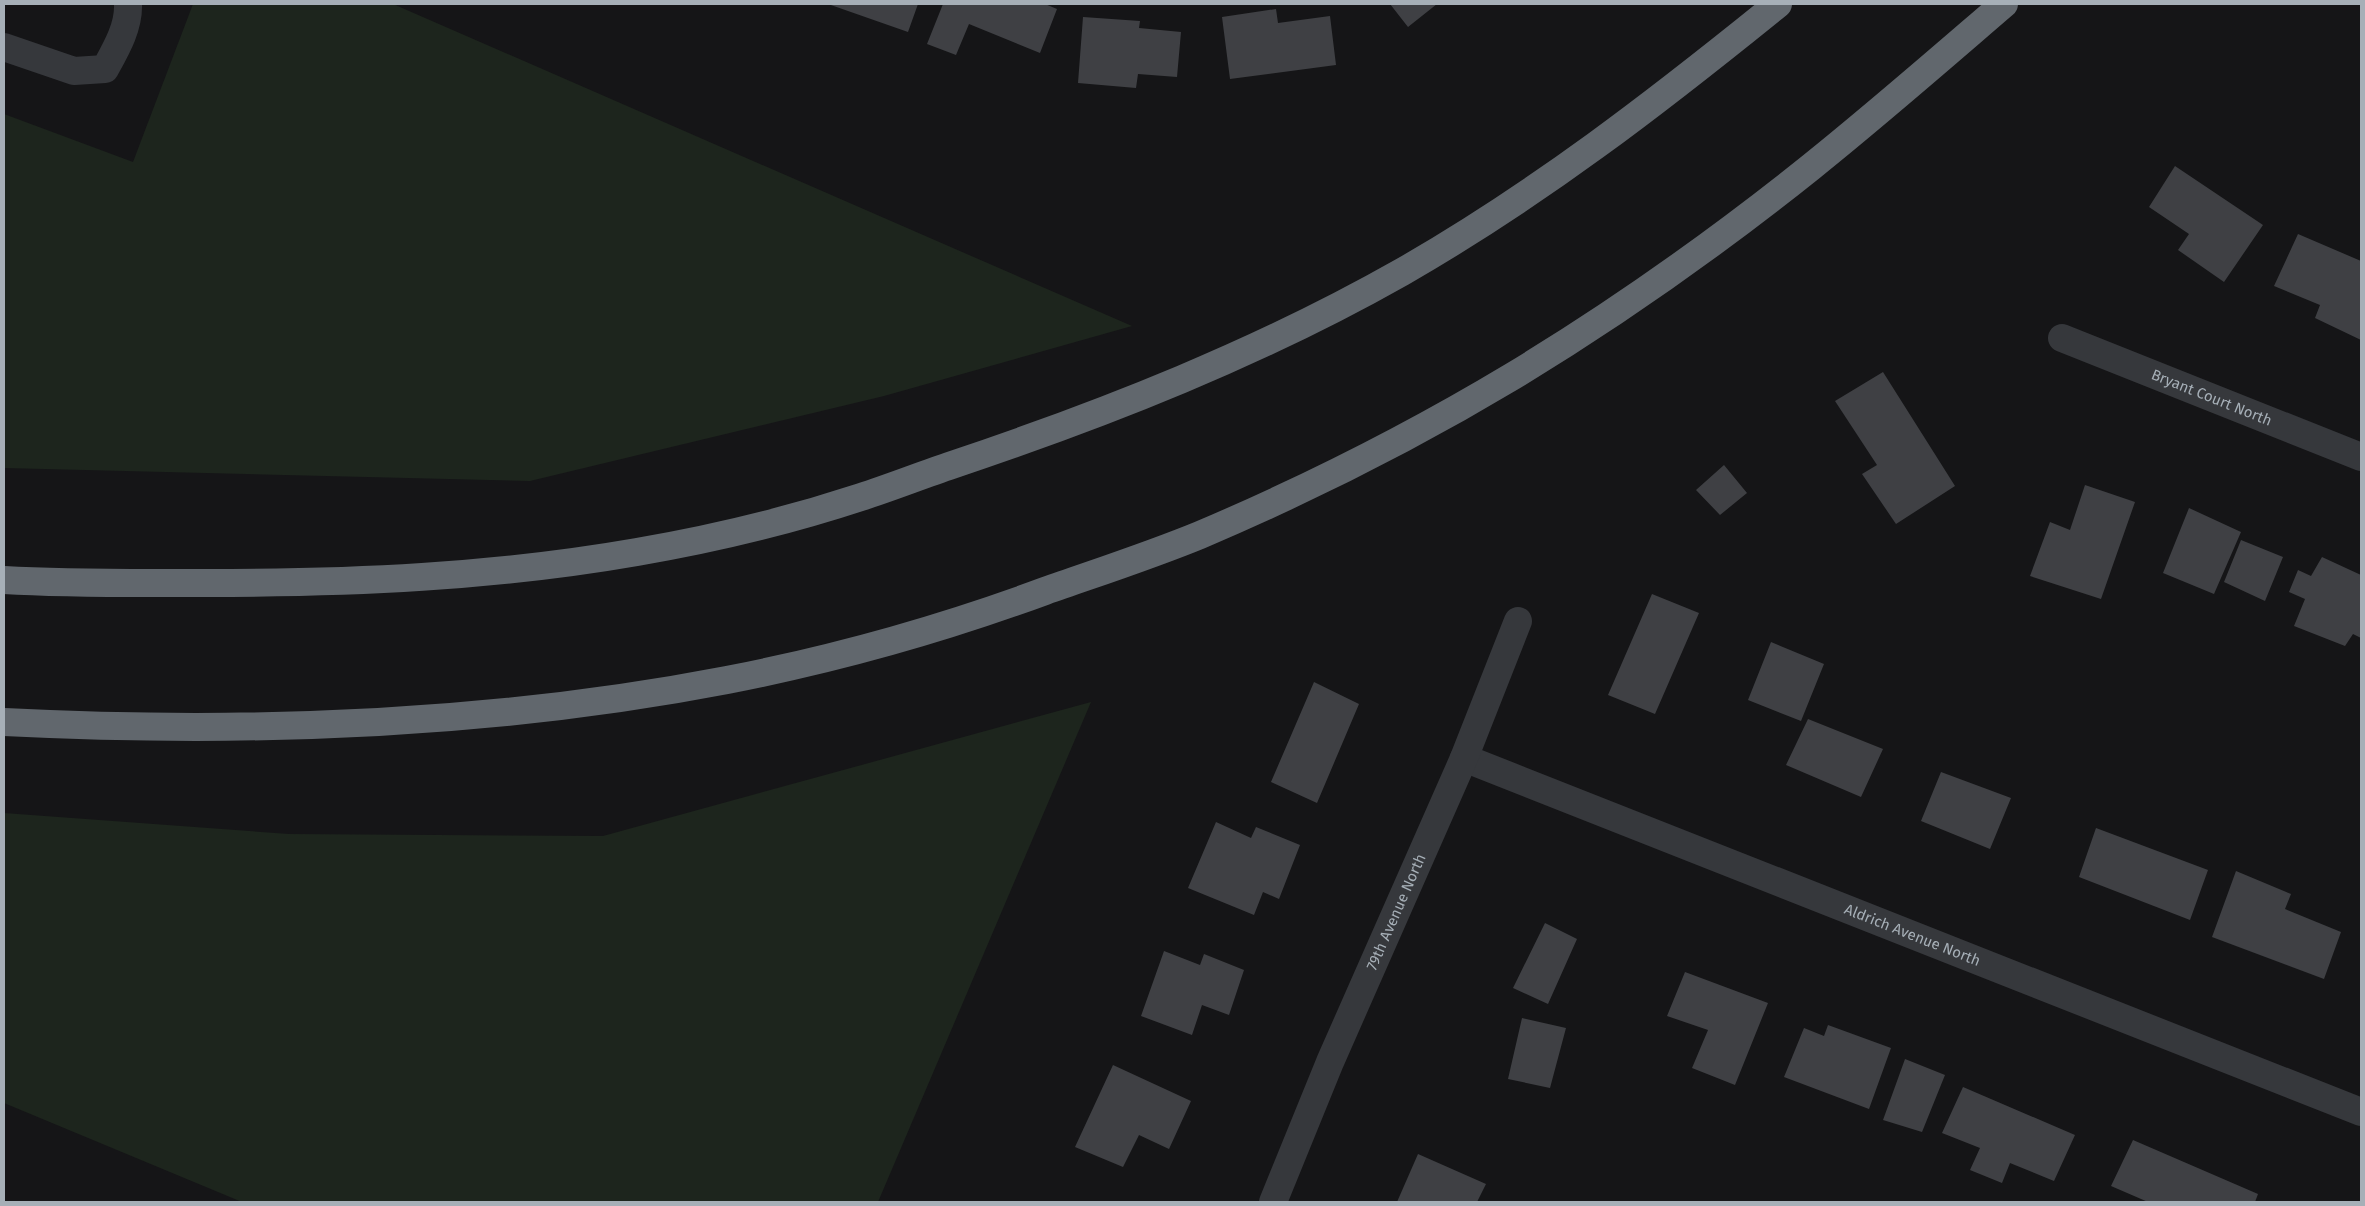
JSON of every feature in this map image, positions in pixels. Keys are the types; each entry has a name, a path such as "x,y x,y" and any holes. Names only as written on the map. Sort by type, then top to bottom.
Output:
{"highway":[{"path":"4,580 120,584 363,582 561,564 689,543 754,528 859,498 1038,436 1148,395 1254,349 1350,300 1449,244 1564,170 1644,111 1778,4"},
{"path":"4,722 238,728 416,720 537,709 665,690 782,669 1003,607 1200,535 1307,487 1407,437 1508,379 1634,298 1713,242 1867,121 2004,4"},
{"path":"4,567 64,582"}],"street":[{"path":"4,47 74,71 105,69 129,16 128,4"},
{"name":"Bryant Court North","path":"2062,338 2361,457"},
{"name":"79th Avenue North","path":"1273,1202 1330,1062 1464,758 1518,622"},
{"name":"Aldrich Avenue North","path":"1464,758 2361,1112"}],"shaded area":[{"path":"193,4 393,4 1132,326 884,396 530,481 4,468 4,114 133,162"},
{"path":"1091,702 878,1202 242,1202 4,1103 4,813 289,834 603,836"}],"building":[{"path":"828,4 918,4 908,32"},
{"path":"943,4 1045,4 1057,9 1040,53 969,24 956,55 927,44"},
{"path":"1390,4 1437,4 1408,27"},
{"path":"1276,9 1278,23 1330,16 1336,65 1230,79 1222,17"},
{"path":"1083,17 1140,21 1139,28 1181,32 1177,77 1138,74 1136,88 1078,83"},
{"path":"2175,166 2263,225 2224,282 2178,250 2189,234 2149,207"},
{"path":"2298,234 2361,261 2361,340 2315,318 2320,305 2274,286"},
{"path":"1883,372 1955,486 1896,524 1862,474 1877,465 1835,401"},
{"path":"1724,465 1747,493 1720,515 1696,490"},
{"path":"2085,485 2135,502 2101,599 2030,576 2050,522 2070,530"},
{"path":"2189,508 2241,532 2214,594 2163,573"},
{"path":"2241,540 2283,557 2265,601 2224,582"},
{"path":"2322,557 2361,575 2361,638 2353,634 2345,646 2294,626 2305,599 2289,592 2298,570 2311,576"},
{"path":"1652,594 1699,613 1655,714 1608,695"},
{"path":"1771,642 1824,664 1801,721 1748,700"},
{"path":"1314,682 1359,704 1317,803 1271,782"},
{"path":"1808,719 1883,749 1861,797 1786,765"},
{"path":"1941,772 2011,798 1990,849 1921,821"},
{"path":"1216,822 1251,838 1256,827 1300,845 1279,899 1263,892 1254,915 1188,888"},
{"path":"2096,828 2208,870 2190,920 2079,877"},
{"path":"2236,871 2291,894 2285,909 2341,932 2324,979 2212,937"},
{"path":"1545,923 1577,939 1548,1004 1513,988"},
{"path":"1164,951 1200,965 1204,954 1244,970 1229,1015 1202,1005 1192,1035 1141,1016"},
{"path":"1685,972 1768,1003 1735,1085 1692,1068 1708,1030 1667,1016"},
{"path":"1522,1018 1566,1028 1550,1088 1508,1079"},
{"path":"1828,1025 1891,1048 1869,1109 1784,1077 1804,1028 1824,1036"},
{"path":"1905,1059 1945,1075 1922,1132 1883,1120"},
{"path":"1113,1065 1191,1101 1169,1149 1139,1135 1123,1167 1075,1147"},
{"path":"1963,1087 2075,1135 2054,1181 2010,1163 2002,1183 1970,1170 1980,1148 1942,1133"},
{"path":"2133,1140 2258,1194 2255,1202 2148,1202 2111,1186"},
{"path":"1418,1154 1486,1184 1477,1202 1397,1202"}]}
